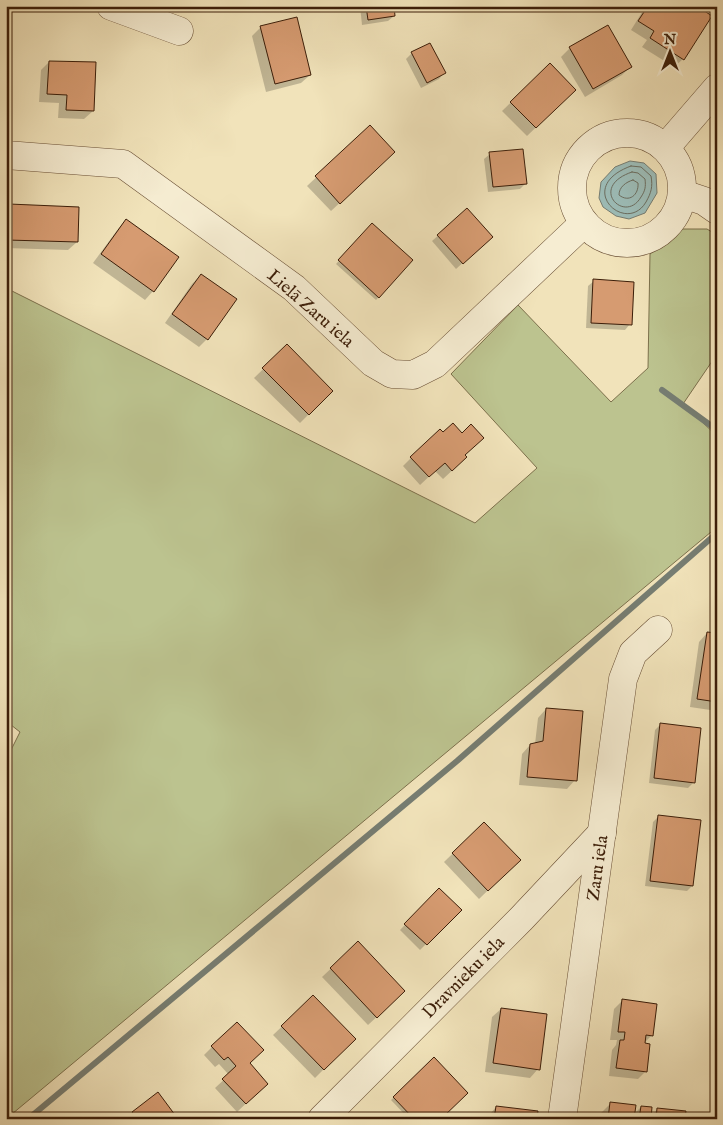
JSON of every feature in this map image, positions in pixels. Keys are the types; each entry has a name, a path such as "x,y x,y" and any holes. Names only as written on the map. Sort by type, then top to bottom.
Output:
{"street":[{"path":"111,6 179,31"},
{"path":"666,148 717,88"},
{"path":"613,133 642,134 666,148 680,169 683,194 674,219 656,237 630,244 604,240 584,224 571,199 573,171 588,147 613,133"},
{"name":"Lielā Zaru iela","path":"6,155 123,164 294,288 373,363 392,374 413,375 435,364 584,224"},
{"path":"683,194 704,201 717,210"},
{"name":"Zaru iela","path":"562,1119 623,679 633,653 658,630"},
{"name":"Dravnieku iela","path":"322,1119 521,919 602,833"}],"green space":[{"path":"681,229 707,229 717,235 717,354 683,404 717,436 717,527 6,1119 6,760 20,732 6,721 6,288 475,523 537,468 451,374 518,305 611,402 648,368 650,254"}],"water":[{"path":"630,161 644,163 656,174 657,193 645,213 629,219 616,216 603,207 599,198 601,182 615,167"}],"building":[{"path":"366,6 394,6 395,16 368,20"},
{"path":"648,6 697,6 712,16 684,60 650,38 654,31 638,21"},
{"path":"297,17 311,75 275,84 260,26"},
{"path":"608,25 632,67 593,89 569,47"},
{"path":"430,43 446,73 427,83 411,52"},
{"path":"49,61 96,62 94,111 66,110 67,95 47,94"},
{"path":"550,63 576,90 536,128 510,102"},
{"path":"370,125 395,152 340,204 315,176"},
{"path":"523,149 527,184 493,187 489,152"},
{"path":"9,204 79,207 78,242 7,240"},
{"path":"467,208 493,237 463,264 437,235"},
{"path":"126,219 179,257 154,292 101,254"},
{"path":"372,223 413,260 379,298 338,260"},
{"path":"201,274 237,299 208,340 172,314"},
{"path":"593,279 634,282 632,325 591,323"},
{"path":"287,344 333,391 309,415 262,368"},
{"path":"453,423 462,433 471,424 484,438 465,455 467,457 452,471 445,463 429,477 410,457 440,429 443,432"},
{"path":"707,632 717,633 717,702 697,699"},
{"path":"546,708 583,711 577,781 527,777 530,744 543,741"},
{"path":"660,723 701,728 695,783 654,778"},
{"path":"658,815 701,820 693,886 650,881"},
{"path":"484,822 521,860 488,891 452,853"},
{"path":"439,888 462,910 427,945 404,924"},
{"path":"358,941 405,991 377,1018 330,968"},
{"path":"313,995 356,1039 324,1070 281,1026"},
{"path":"622,999 657,1004 653,1036 646,1035 645,1043 650,1044 647,1072 616,1068 620,1040 624,1040 625,1032 618,1032"},
{"path":"501,1008 547,1014 540,1070 493,1063"},
{"path":"237,1022 264,1050 250,1063 268,1084 246,1104 222,1079 236,1066 228,1057 224,1060 211,1046"},
{"path":"434,1057 468,1093 441,1119 414,1119 393,1097"},
{"path":"158,1092 178,1119 137,1119 132,1112"},
{"path":"610,1102 636,1105 634,1119 608,1119"},
{"path":"496,1106 538,1111 537,1119 494,1119"},
{"path":"641,1106 652,1107 651,1119 639,1119"},
{"path":"657,1108 686,1111 685,1119 656,1119"}],"waterway":[{"path":"662,390 717,430"},
{"path":"28,1119 457,761 717,533"}]}
